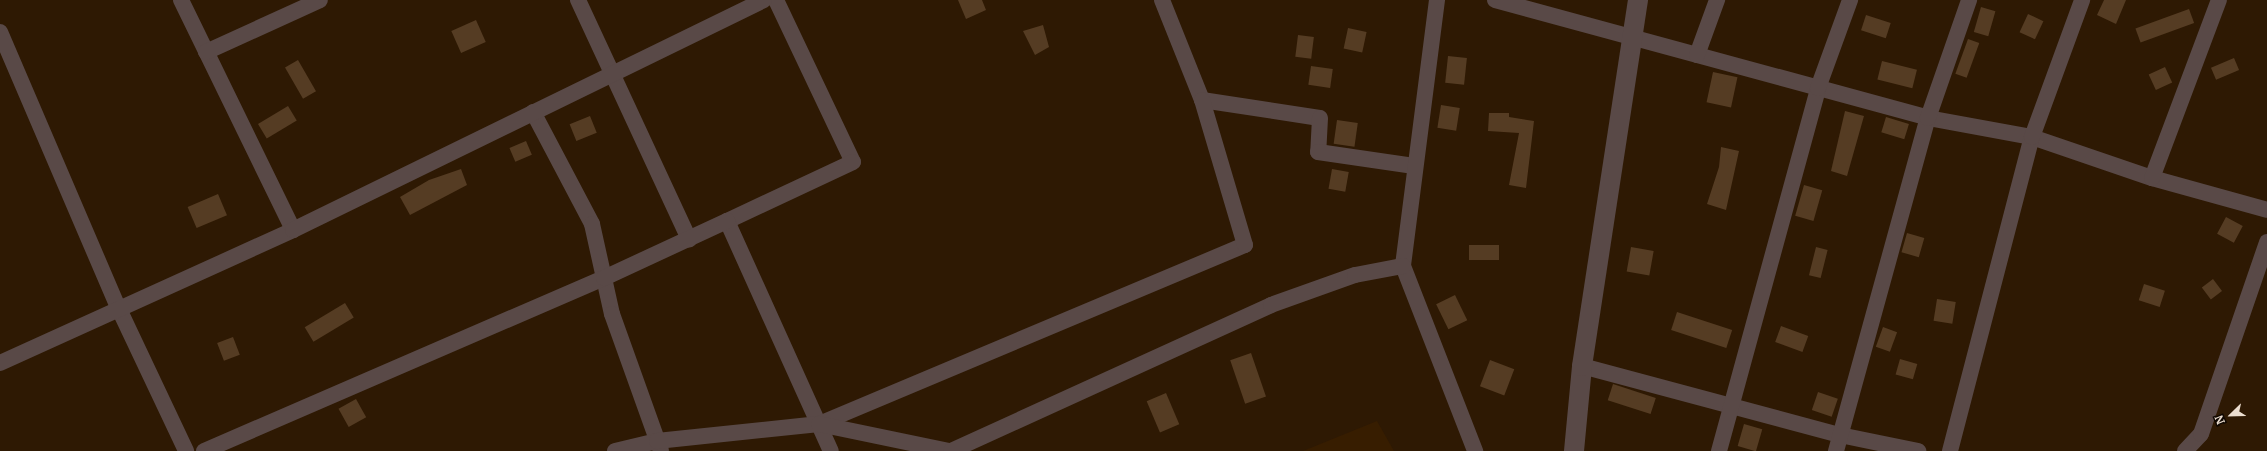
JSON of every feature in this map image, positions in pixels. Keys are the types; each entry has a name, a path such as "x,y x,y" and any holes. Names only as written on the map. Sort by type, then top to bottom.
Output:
{"street":[{"path":"181,0 293,230"},
{"path":"206,52 320,0"},
{"path":"578,0 689,239"},
{"path":"0,363 293,230 764,0"},
{"path":"204,451 604,278 853,162 776,0"},
{"path":"615,451 819,424 1245,245 1202,100 1162,0"},
{"path":"1436,0 1414,166 1403,266 1476,451"},
{"path":"1494,0 1928,118 2032,137 2152,178 2267,210"},
{"path":"1574,451 1582,366 1638,0"},
{"path":"1697,55 1717,0"},
{"path":"1719,451 1730,406 1818,88 1850,0"},
{"path":"1836,451 1928,118 1969,0"},
{"path":"1950,451 2032,137 2082,0"},
{"path":"2152,178 2219,0"},
{"path":"0,32 119,309 186,451"},
{"path":"1202,100 1320,118 1318,152 1414,166"},
{"path":"533,112 592,224 612,314 659,446"},
{"path":"728,221 831,451"},
{"path":"2185,451 2201,434 2267,242"},
{"path":"819,424 950,451 1271,305 1355,275 1403,266"},
{"path":"1582,366 1840,435 1918,451"}],"shaded area":[{"path":"1377,421 1394,451 1303,451"}],"building":[{"path":"958,0 982,0 986,10 966,19"},
{"path":"2104,0 2126,0 2116,24 2097,15"},
{"path":"1981,7 1995,11 1988,36 1974,32"},
{"path":"2189,9 2194,23 2141,43 2135,28"},
{"path":"2028,14 2043,21 2035,39 2020,32"},
{"path":"1866,15 1891,23 1886,38 1861,30"},
{"path":"476,20 486,42 461,53 451,31"},
{"path":"1043,25 1049,47 1035,55 1023,31"},
{"path":"1348,28 1367,32 1362,52 1344,49"},
{"path":"1298,35 1314,37 1311,59 1295,57"},
{"path":"1968,39 1979,43 1967,78 1955,74"},
{"path":"1448,56 1467,58 1464,85 1445,83"},
{"path":"2234,58 2239,70 2216,80 2211,68"},
{"path":"298,60 316,91 303,99 285,68"},
{"path":"1882,61 1917,70 1912,88 1877,79"},
{"path":"1311,66 1333,69 1330,88 1308,85"},
{"path":"2165,67 2172,82 2156,90 2149,75"},
{"path":"1713,72 1737,77 1731,108 1707,102"},
{"path":"1441,105 1460,108 1456,131 1437,128"},
{"path":"288,106 297,121 267,139 258,124"},
{"path":"1845,111 1864,116 1847,176 1831,171"},
{"path":"1489,113 1509,113 1509,117 1534,121 1526,188 1509,185 1519,133 1488,131"},
{"path":"590,116 597,133 576,141 570,124"},
{"path":"1886,117 1909,124 1904,139 1881,132"},
{"path":"1337,120 1358,123 1354,147 1334,144"},
{"path":"526,141 532,155 515,162 509,148"},
{"path":"1721,147 1739,151 1726,210 1707,204 1719,167"},
{"path":"461,169 467,185 410,215 400,197 429,180"},
{"path":"1332,169 1349,172 1345,192 1329,189"},
{"path":"1804,185 1822,190 1813,221 1795,216"},
{"path":"218,194 227,215 197,228 188,207"},
{"path":"2226,217 2243,226 2234,243 2217,234"},
{"path":"1907,233 1924,238 1919,257 1901,252"},
{"path":"1469,245 1499,245 1499,260 1469,260"},
{"path":"1631,247 1654,251 1649,276 1627,272"},
{"path":"1816,247 1828,250 1821,278 1809,275"},
{"path":"2213,279 2222,291 2211,299 2202,287"},
{"path":"2144,284 2165,291 2160,307 2139,300"},
{"path":"1455,295 1467,320 1448,329 1436,304"},
{"path":"1937,299 1956,302 1952,324 1934,321"},
{"path":"345,303 354,318 313,342 305,327"},
{"path":"1677,312 1732,330 1726,348 1671,330"},
{"path":"1781,326 1808,336 1802,352 1775,342"},
{"path":"1883,327 1897,332 1890,352 1876,347"},
{"path":"233,337 240,355 224,361 217,343"},
{"path":"1251,353 1266,396 1245,404 1230,360"},
{"path":"1900,359 1917,364 1913,379 1896,374"},
{"path":"1490,360 1514,369 1504,395 1480,386"},
{"path":"1613,384 1656,398 1651,414 1608,400"},
{"path":"1818,392 1838,399 1832,417 1812,410"},
{"path":"1166,393 1179,424 1160,433 1147,401"},
{"path":"356,399 366,417 349,427 339,409"},
{"path":"1744,424 1762,429 1756,451 1738,446"}]}
